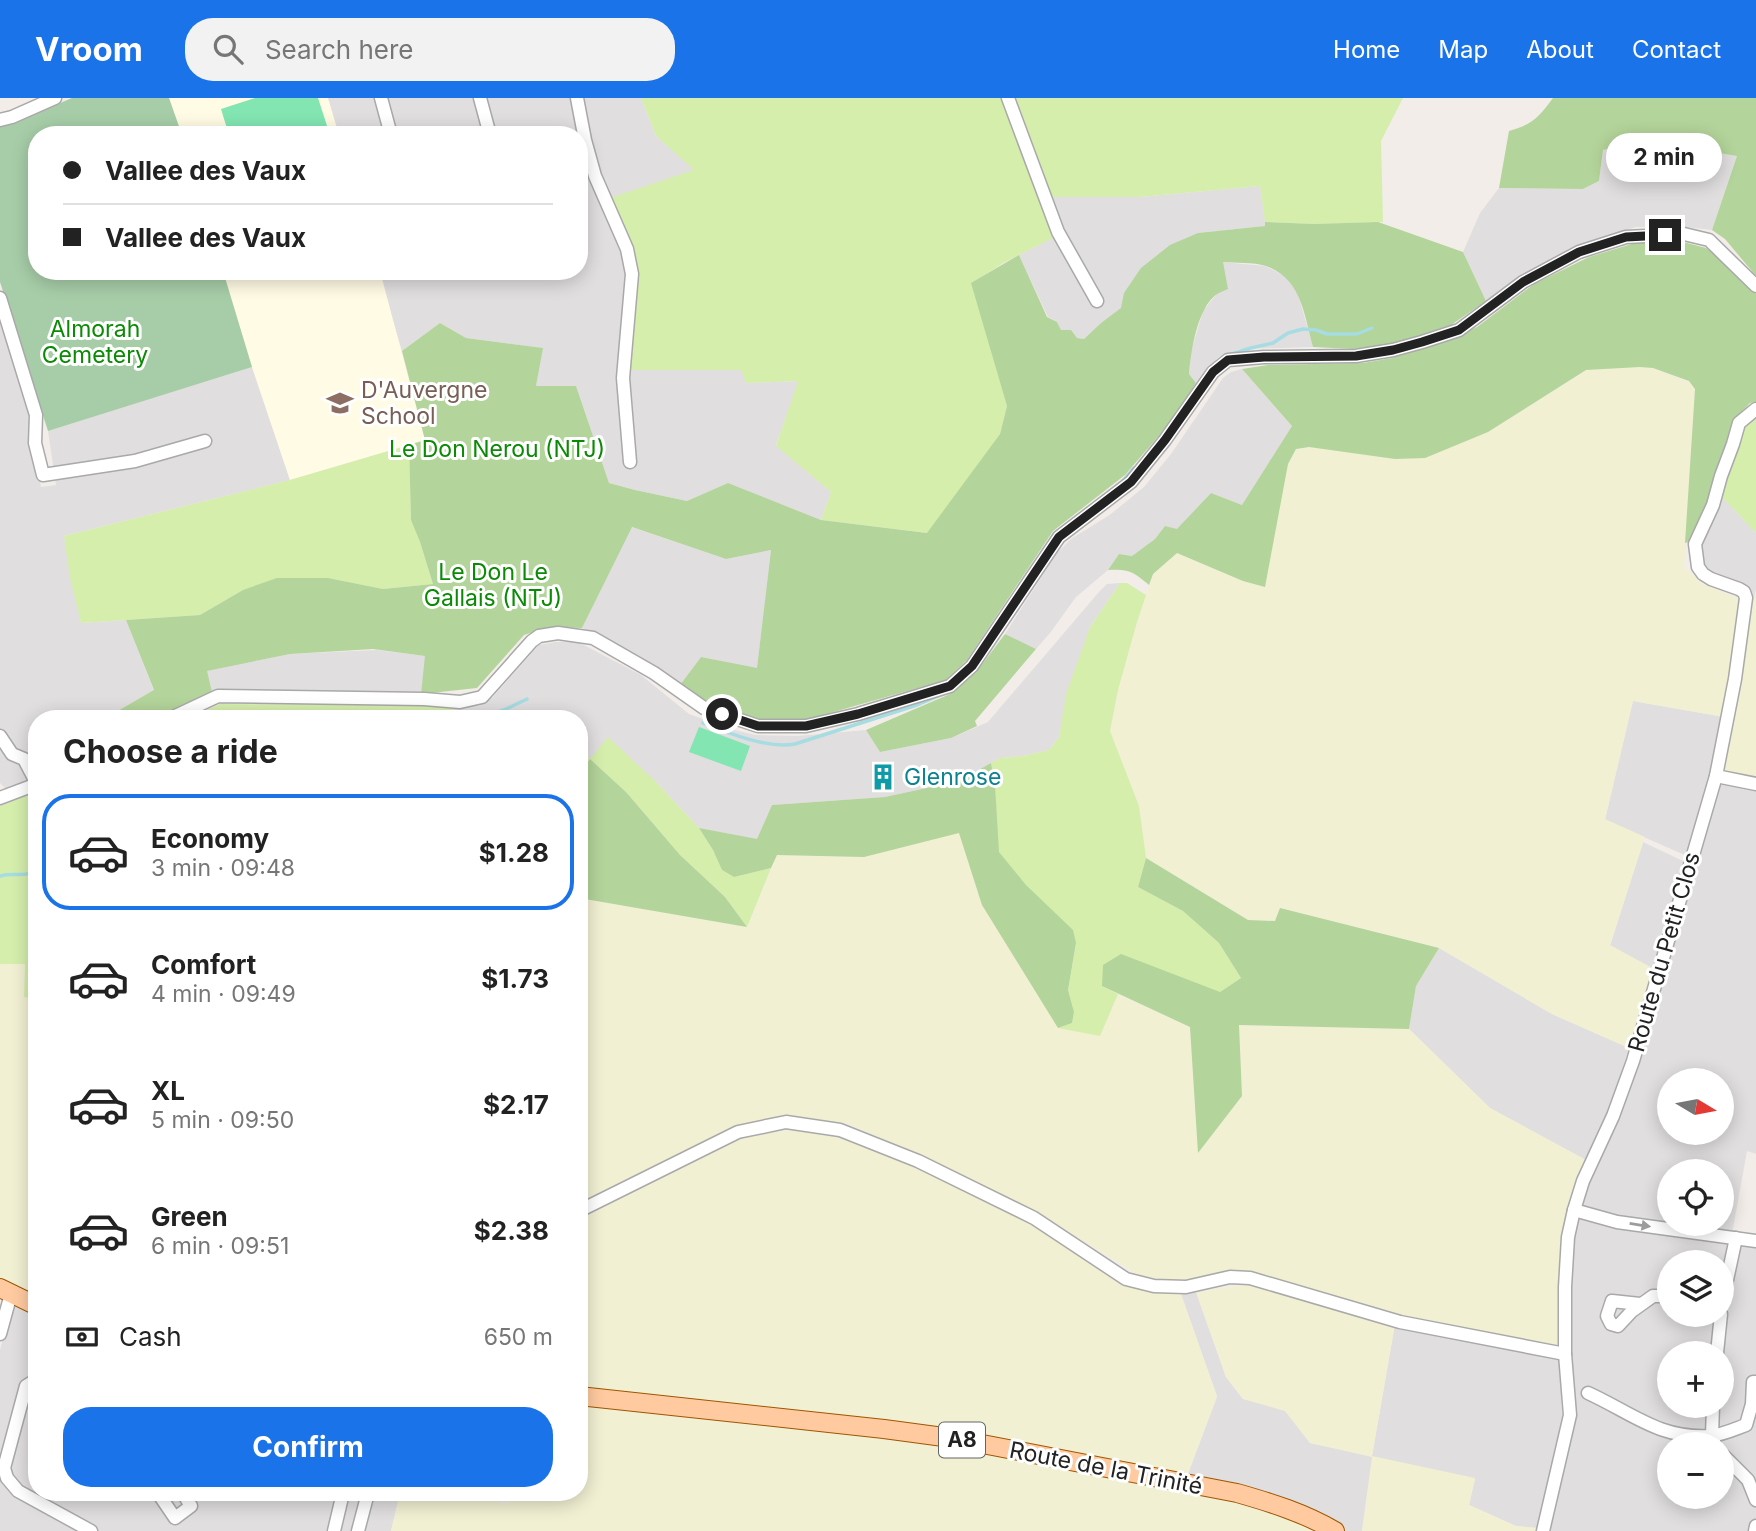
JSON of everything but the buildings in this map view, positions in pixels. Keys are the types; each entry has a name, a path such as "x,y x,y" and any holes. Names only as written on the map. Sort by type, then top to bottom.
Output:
{"main road":[{"path":"5,1291 28,1302"},
{"name":"Route de la Trinité","path":"588,1397 952,1438 1237,1493 1283,1506 1335,1531"}],"street":[{"path":"0,120 55,98"},
{"path":"381,98 389,126"},
{"path":"480,98 488,126"},
{"path":"577,98 580,126"},
{"path":"1008,98 1058,232 1097,301"},
{"path":"588,157 628,249 632,274 623,378 630,462"},
{"path":"188,710 218,696 424,699 460,702 482,696 539,636 558,633 593,638 654,673 704,708 758,726 806,726 858,714 950,686 972,666 1059,537 1131,482 1165,440 1213,372 1228,360 1356,356 1422,342 1459,330 1523,282 1579,252 1626,237 1684,234 1709,240 1756,286"},
{"path":"0,298 36,415 35,443 43,475 135,461 205,441"},
{"name":"Route du Petit Clos","path":"1544,1531 1570,1415 1565,1354 1565,1287 1568,1237 1574,1210 1583,1181 1613,1116 1633,1061 1716,776 1735,679 1746,598 1739,589 1703,574 1695,557 1695,544 1713,505 1739,423 1756,409"},
{"path":"0,736 12,754 24,759 28,767"},
{"path":"1716,776 1756,784"},
{"path":"0,798 28,787"},
{"path":"588,1207 738,1132 786,1122 840,1130 918,1161 1034,1218 1126,1279 1154,1286 1186,1287 1230,1278 1250,1278 1400,1322 1565,1354"},
{"path":"1574,1210 1618,1222 1756,1241"},
{"path":"1733,1250 1736,1238"},
{"path":"0,1334 5,1291"},
{"path":"1640,1304 1657,1296"},
{"path":"1731,1432 1746,1425 1752,1404 1753,1382 1756,1382"},
{"path":"28,1385 4,1468 7,1478 18,1491 28,1496"},
{"path":"1588,1394 1651,1426 1669,1432"},
{"path":"1734,1466 1748,1480 1756,1500"},
{"path":"36,1501 92,1531"},
{"path":"163,1501 175,1518 191,1506 188,1501"},
{"path":"334,1531 341,1501"},
{"path":"358,1531 366,1501"},
{"path":"1755,1531 1756,1526"}],"shaded area":[{"path":"169,98 328,98 336,126 179,126"},
{"path":"327,98 641,98 656,136 695,170 746,383 799,381 776,445 831,492 821,520 728,483 687,501 609,483 576,386 536,386 542,348 466,338 440,323 402,351 381,280 588,280 588,126 335,126"},
{"path":"1632,143 1669,145 1737,156 1712,230 1636,227 1587,242 1520,278 1486,301 1463,252 1480,213 1499,188 1583,189 1599,181 1603,150"},
{"path":"1260,186 1266,226 1198,233 1122,308 1084,339 1061,330 1057,322 1048,317 1019,255 1054,237 1048,197 1140,197"},
{"path":"1222,262 1265,266 1287,277 1298,294 1313,347 1239,349 1219,357 1196,383 1189,374 1191,352 1203,311 1216,295"},
{"name":"D'Auvergne School","path":"226,280 382,280 425,440 290,480"},
{"path":"0,322 27,408 41,487 56,485 48,431 252,367 290,480 64,536 81,623 126,620 154,691 120,710 28,710 28,781 6,789 0,783"},
{"path":"1242,369 1292,426 1242,505 1211,493 1177,530 1165,526 1155,539 1132,556 1119,554 1108,570 1076,597 1036,649 1005,634 1057,553 1071,539 1111,514 1144,487 1171,454 1223,378"},
{"path":"1721,496 1756,533 1756,590 1753,601 1749,590 1708,572 1703,565 1700,544"},
{"path":"631,527 726,559 771,550 757,669 701,657 680,685 594,632 582,628"},
{"path":"1120,583 1090,627 1059,737 1049,750 1000,758 959,781 885,797 772,805 757,840 699,828 655,781 588,758 588,710 453,710 454,705 479,706 492,698 539,645 578,642 641,675 689,714 756,735 797,736 866,730 880,752 951,738 988,722 1107,584"},
{"path":"377,650 426,656 421,694 212,692 206,671 290,654"},
{"path":"1633,701 1724,717 1687,856 1605,820"},
{"path":"1721,781 1756,787 1756,1154 1747,1151 1734,1223 1734,1159 1657,1159 1657,1224 1619,1219 1581,1204 1587,1181 1624,1105"},
{"path":"1643,842 1685,862 1656,970 1610,946"},
{"path":"1439,948 1552,1014 1629,1048 1608,1113 1586,1160 1490,1108 1409,1029 1416,986"},
{"path":"1577,1218 1657,1232 1657,1236 1682,1236 1729,1243 1727,1250 1657,1250 1657,1327 1734,1327 1734,1276 1742,1245 1756,1246 1756,1531 1547,1531 1575,1416 1570,1285"},
{"path":"1196,1292 1226,1377 1243,1399 1285,1410 1310,1443 1372,1456 1395,1324 1560,1360 1562,1416 1537,1528 1516,1526 1469,1505 1475,1479 1373,1457 1362,1531 1345,1531 1312,1509 1232,1484 1186,1479 1217,1396 1181,1294"},
{"path":"15,1304 28,1310 28,1501 398,1501 391,1531 0,1531 0,1350 10,1310"}],"green space":[{"name":"Almorah Cemetery","path":"72,98 169,98 179,126 28,126 28,280 226,280 252,367 48,431 0,282 0,125 18,121"},
{"path":"255,98 318,98 327,126 226,126 221,109"},
{"path":"641,98 1003,98 1055,237 1005,262 972,283 1007,406 1000,434 928,533 821,520 831,492 776,446 798,381 746,383 741,370 627,370 636,277 610,198 694,170 656,136"},
{"path":"1011,98 1403,98 1381,141 1383,222 1265,222 1260,186 1140,197 1048,197"},
{"path":"1553,98 1756,98 1756,276 1725,239 1712,230 1737,156 1669,145 1632,143 1603,150 1599,181 1583,189 1499,188 1509,131 1534,119"},
{"path":"1265,222 1378,222 1463,252 1486,301 1451,325 1393,344 1353,349 1313,347 1300,299 1287,280 1266,266 1223,262 1228,289 1217,294 1204,309 1193,342 1189,374 1196,383 1174,418 1125,475 1053,531 967,660 946,680 809,719 758,719 707,701 680,685 701,657 757,668 771,550 726,559 632,527 582,628 549,627 524,635 477,688 421,694 425,656 373,649 290,654 207,671 212,692 175,710 120,710 154,690 126,620 200,615 243,590 277,578 328,578 383,589 433,584 411,520 409,445 425,440 402,351 440,323 466,338 543,348 536,386 576,386 609,483 687,501 728,483 821,520 927,533 1000,434 1007,406 971,283 1019,255 1047,317 1057,322 1061,330 1071,330 1077,338 1084,339 1121,308 1124,293 1141,268 1170,245 1198,233 1265,226"},
{"path":"1683,242 1706,248 1718,256 1756,294 1756,402 1750,403 1733,421 1709,502 1692,541 1685,543 1695,389 1689,381 1653,368 1640,367 1586,370 1488,432 1425,458 1395,459 1309,447 1296,449 1288,464 1265,587 1243,581 1177,553 1153,574 1149,585 1131,572 1108,570 1119,554 1132,556 1155,539 1165,526 1177,529 1211,493 1242,505 1292,426 1242,369 1268,365 1363,363 1392,358 1451,339 1477,327 1534,284 1589,257 1635,243"},
{"path":"1653,368 1689,382 1695,389 1684,567 1701,583 1742,600 1724,717 1633,701 1605,819 1645,837 1610,945 1656,970 1629,1048 1552,1014 1439,948 1281,908 1275,921 1248,920 1146,858 1139,806 1110,732 1118,690 1153,574 1177,553 1243,581 1296,449 1488,432 1586,370"},
{"path":"1756,413 1756,533 1721,496 1742,425"},
{"path":"409,445 411,520 433,584 383,589 328,578 243,590 200,615 81,623 70,578 64,536 290,480"},
{"path":"1120,583 1127,583 1146,595 1118,690 1110,731 1139,806 1146,858 1138,887 1183,911 1219,943 1241,978 1220,992 1102,986 1118,994 1100,1036 1058,1028 1072,1023 1074,1012 1068,990 1076,944 998,852 995,785 991,763 1000,758 1049,750 1059,737 1066,694 1090,627"},
{"path":"1756,590 1756,780 1722,774"},
{"path":"1005,634 1036,649 975,721 977,726 951,738 880,752 866,730 950,694 977,671"},
{"path":"220,704 454,705 453,710 207,710"},
{"path":"699,727 750,746 741,771 689,752"},
{"path":"608,737 655,781 699,828 722,870 734,877 771,868 747,927 725,897 680,855 626,792 590,759"},
{"path":"590,759 626,792 680,855 725,897 747,927 588,900"},
{"path":"991,763 999,852 1026,885 1073,930 1076,943 1068,990 1074,1012 1072,1023 1058,1028 982,905 959,833 864,857 777,855 771,868 734,877 722,870 699,828 757,839 772,805 885,797 959,781"},
{"path":"28,795 28,998 24,997 25,964 0,964 0,806"},
{"path":"959,832 982,905 1100,1036 1118,994 1190,1027 1198,1152 1242,1096 1239,1025 1409,1029 1490,1108 1586,1160 1564,1231 1557,1345 1413,1322 1241,1274 1179,1281 1142,1277 1041,1215 846,1123 777,1117 741,1127 590,1201 588,900 747,927 777,855 864,857"},
{"path":"1146,858 1248,920 1275,921 1280,908 1439,948 1416,986 1409,1029 1239,1025 1242,1096 1198,1153 1190,1027 1102,986 1103,965 1121,954 1220,992 1241,978 1219,943 1183,911 1138,887"},
{"path":"0,964 25,964 24,997 28,998 28,1291 0,1280"},
{"path":"792,1130 841,1138 905,1159 1037,1226 1136,1287 1181,1294 1217,1397 1186,1479 588,1390 588,1214 740,1137"},
{"path":"1251,1284 1395,1324 1372,1456 1475,1478 1469,1505 1516,1526 1537,1528 1536,1531 1362,1531 1372,1457 1310,1443 1285,1411 1243,1399 1226,1377 1196,1292"},
{"path":"588,1402 948,1443 1238,1500 1296,1517 1323,1531 391,1531 398,1501 495,1501 508,1504 509,1501 588,1501"}],"waterway":[{"path":"1231,354 1273,343 1288,333 1303,329 1327,334 1357,334 1372,328"},
{"path":"1123,481 1134,468"},
{"path":"703,723 761,742 795,744 943,694"},
{"path":"504,710 527,699"},
{"path":"0,876 28,874"}],"place":[{"name":"D'Auvergne School","path":"340,403"},
{"name":"Glenrose","path":"883,777"}],"route":[{"path":"722,714 758,726 806,726 858,714 950,686 972,666 1059,537 1131,482 1165,440 1213,372 1228,360 1356,356 1422,342 1459,330 1523,282 1579,252 1626,237 1665,235"}],"park label":[{"name":"Le Don Nerou (NTJ)","path":"497,449"},
{"name":"Le Don Le Gallais (NTJ)","path":"493,585"}]}
